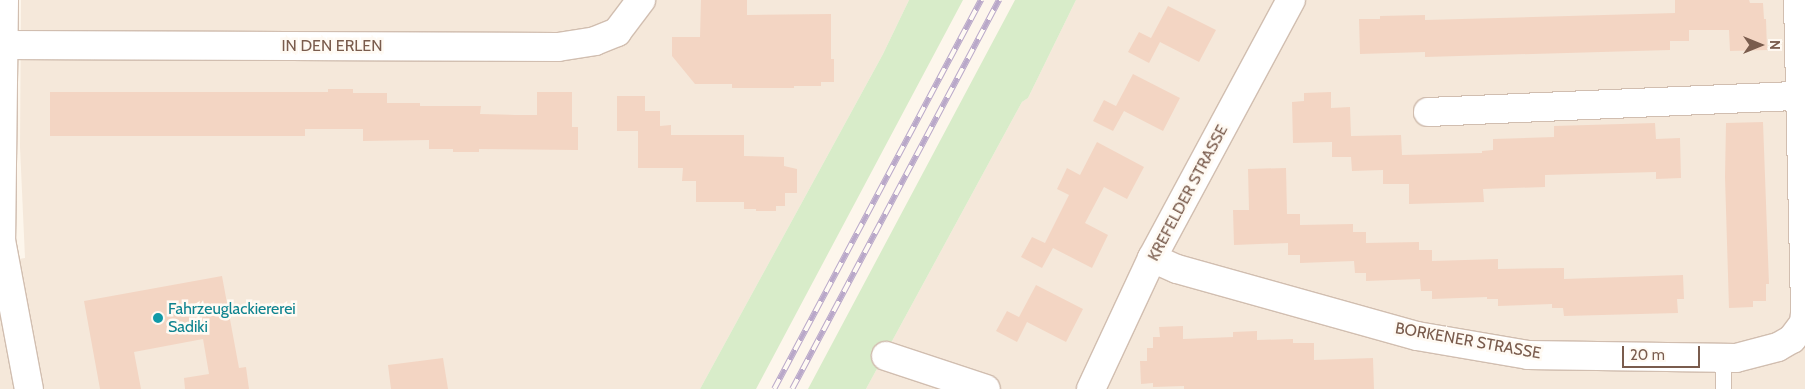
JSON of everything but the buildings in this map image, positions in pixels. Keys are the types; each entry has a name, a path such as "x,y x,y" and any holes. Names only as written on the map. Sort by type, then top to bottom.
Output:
{"street":[{"path":"4,0 1,240 29,389"},
{"name":"IN DEN ERLEN","path":"4,45 558,47 596,41 616,32 640,0"},
{"name":"KREFELDER STRASSE","path":"1091,389 1152,258 1291,0"},
{"name":"BORKENER STRASSE","path":"1152,258 1177,269 1436,339 1528,355 1736,358 1778,347 1792,339 1804,323 1805,313 1798,0"},
{"path":"1428,112 1799,96"},
{"path":"886,356 986,389"}],"lane":[{"path":"1722,357 1722,389"}],"shaded area":[{"path":"21,0 909,0 883,54 700,389 0,389 0,262 25,258 20,147"},
{"path":"1076,0 1805,0 1805,389 866,389 1022,102 1028,98"}],"green space":[{"path":"909,0 963,0 756,389 700,389 883,54"},
{"path":"1015,0 1076,0 1028,98 1022,102 866,389 808,389"}],"railway":[{"path":"774,389 981,0"},
{"path":"792,389 999,0"}],"place":[{"name":"Fahrzeuglackiererei Sadiki","path":"158,318"}]}
